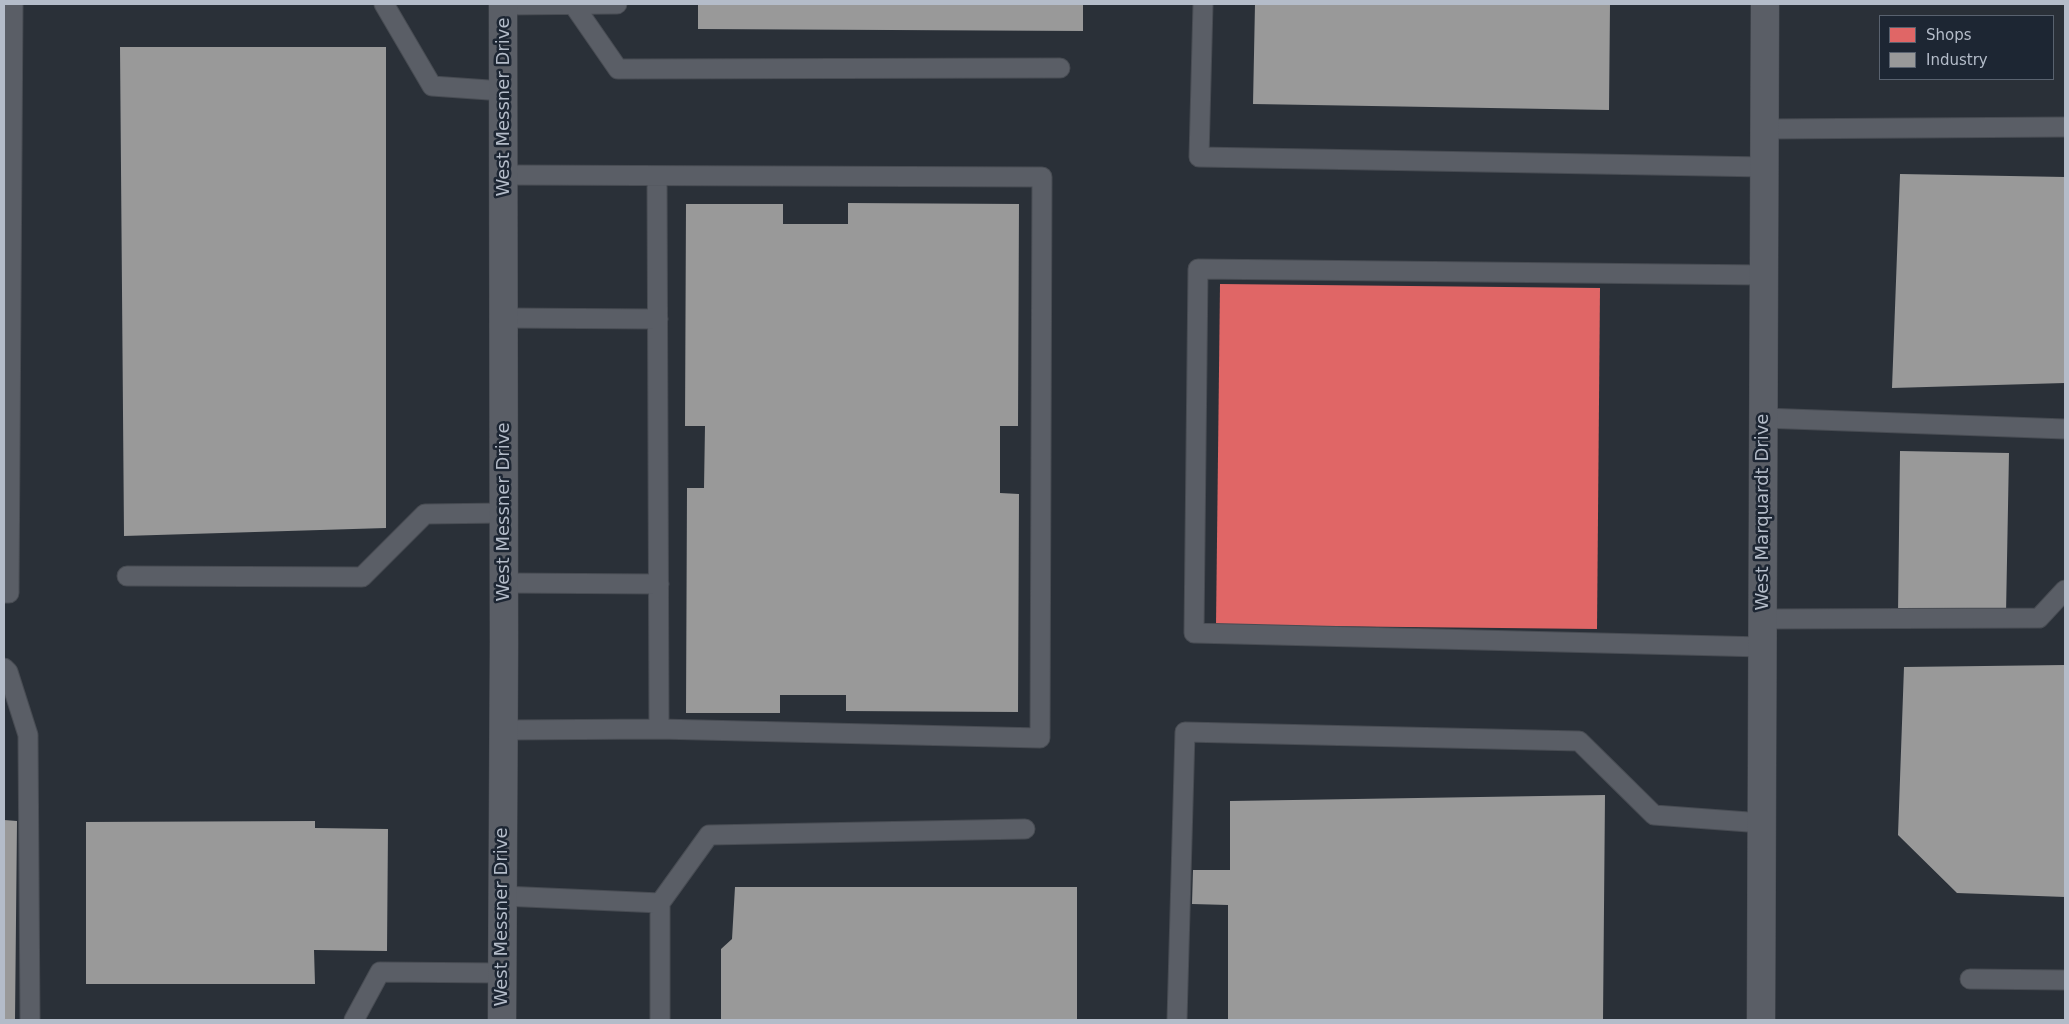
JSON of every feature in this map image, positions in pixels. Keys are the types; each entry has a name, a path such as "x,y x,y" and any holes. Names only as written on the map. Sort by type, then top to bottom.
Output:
{"street":[{"name":"West Messner Drive","path":"502,1020 504,583 503,4"},
{"name":"West Marquardt Drive","path":"1761,1020 1765,4"}],"lane":[{"path":"4,593 9,593 13,4"},
{"path":"384,4 432,86 503,91"},
{"path":"503,4 617,4"},
{"path":"574,4 618,69 1060,68"},
{"path":"1203,4 1199,157 1765,167"},
{"path":"1765,129 2065,127"},
{"path":"503,730 659,729 1040,738 1042,177 504,175"},
{"path":"657,176 659,729"},
{"path":"1763,648 1194,632 1198,269 1764,275"},
{"path":"504,318 658,319"},
{"path":"1764,418 2065,429"},
{"path":"127,576 362,577 425,514 504,513"},
{"path":"504,583 658,584"},
{"path":"1763,619 2039,618 2065,590"},
{"path":"4,668 8,672 28,734 30,1020"},
{"path":"1177,1020 1185,732 1579,741 1654,815 1762,823"},
{"path":"660,1020 660,903 709,835 1025,829"},
{"path":"503,896 660,903"},
{"path":"354,1020 380,972 502,973"},
{"path":"1970,979 2065,980"}],"building: Shops":[{"path":"1220,284 1600,288 1597,629 1216,625"}],"building: Industry":[{"path":"698,4 1083,4 1083,31 698,29"},
{"path":"1255,4 1610,4 1609,110 1253,104"},
{"path":"120,47 386,47 386,528 124,536"},
{"path":"1900,174 2065,177 2065,383 1892,388"},
{"path":"848,203 1019,204 1018,426 1000,426 1000,493 1019,494 1018,712 846,711 846,695 780,695 780,713 686,713 687,488 704,488 705,426 685,426 686,204 783,204 783,224 848,224"},
{"path":"1900,451 2009,453 2006,614 1898,614"},
{"path":"2065,665 2065,897 1957,893 1898,835 1904,667"},
{"path":"1605,795 1603,1020 1228,1020 1228,905 1192,904 1193,870 1230,870 1230,801"},
{"path":"4,820 17,821 15,1020 4,1020"},
{"path":"315,821 315,828 388,829 387,951 314,950 315,984 86,984 86,822"},
{"path":"735,887 1077,887 1077,1020 721,1020 721,949 732,939"}]}
